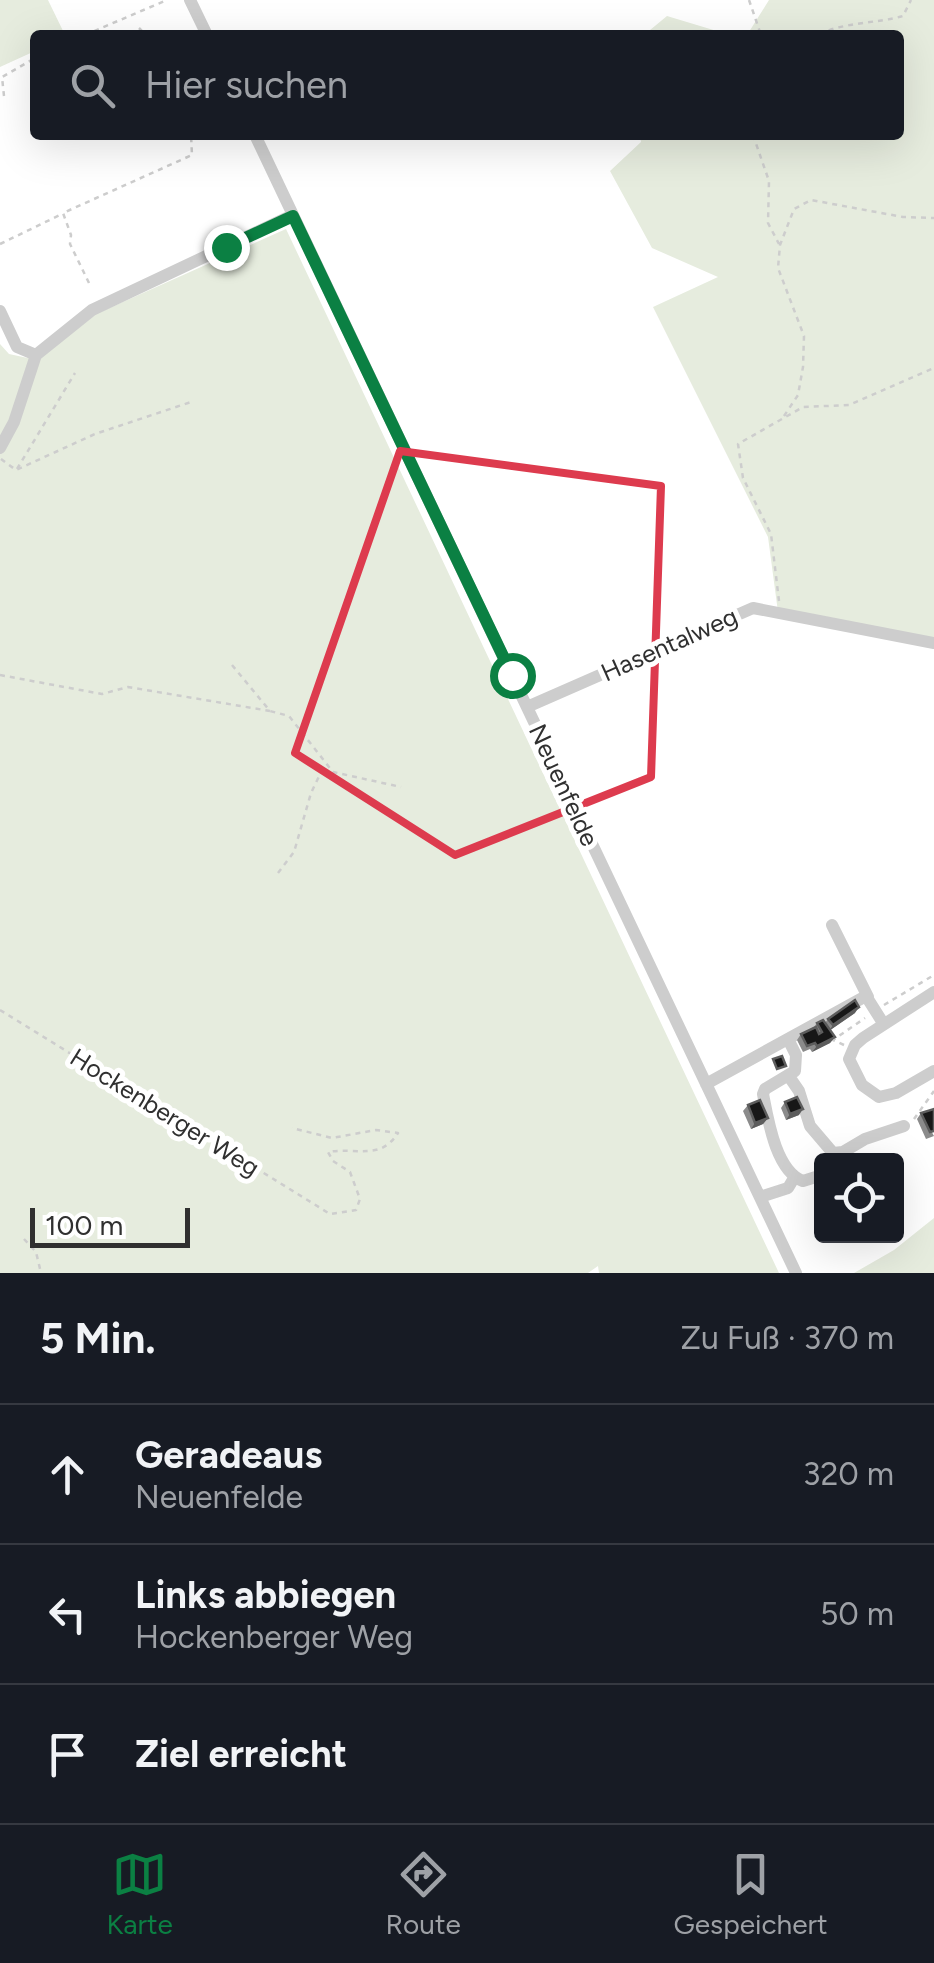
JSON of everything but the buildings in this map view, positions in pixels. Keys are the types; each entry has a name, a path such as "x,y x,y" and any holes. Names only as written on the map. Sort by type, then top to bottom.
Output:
{"street":[{"path":"190,0 205,30"},
{"name":"Neuenfelde","path":"256,140 796,1273"},
{"path":"0,448 14,422 36,354 92,310 293,216"},
{"path":"0,311 17,347 36,354"},
{"name":"Hasentalweg","path":"527,707 752,608 934,643"},
{"path":"832,925 880,1017"},
{"path":"934,992 880,1017 855,1044 849,1058 854,1072 871,1094 887,1098 934,1071"},
{"path":"706,1084 868,996"},
{"path":"788,1039 797,1066 763,1094 772,1137 789,1173 803,1181 814,1178"},
{"path":"788,1075 800,1091 810,1126 832,1153"},
{"path":"841,1153 865,1139 904,1126"},
{"path":"760,1197 788,1188 794,1178"}],"path":[{"path":"97,30 167,0"},
{"path":"750,0 759,30"},
{"path":"826,30 876,24 903,16 912,0"},
{"path":"4,96 2,77 30,61"},
{"path":"0,244 192,155 190,140"},
{"path":"755,140 769,181 768,223 780,245"},
{"path":"768,425 784,417 798,395 803,368 804,336 778,268 780,245 794,209 811,200 903,217 934,218"},
{"path":"62,213 71,235 70,244 89,283"},
{"path":"780,612 771,534 742,478 738,444 802,407 849,405 934,368"},
{"path":"16,470 75,374"},
{"path":"16,470 95,434 191,402"},
{"path":"0,458 16,470"},
{"path":"232,665 270,711"},
{"path":"0,675 102,694 128,687 289,716 333,772 402,786"},
{"path":"278,873 294,852 311,793 325,763"},
{"path":"880,1017 934,975"},
{"name":"Hockenberger Weg","path":"0,1010 330,1214 356,1210 360,1199 350,1172 333,1161 328,1152 382,1151 398,1133 376,1130 332,1138 292,1128"},
{"path":"904,1126 918,1116 934,1091"},
{"path":"24,1239 36,1252 41,1273"}],"highlighted area":[{"path":"400,451 661,486 651,777 455,855 295,753"}],"shaded area":[{"path":"0,0 48,0 63,30 30,30 30,53 0,67"},
{"path":"769,0 934,0 934,640 778,612 768,537 653,307 718,277 652,248 610,171 641,140 904,140 904,30 750,30"},
{"path":"667,16 713,30 650,30"},
{"path":"286,229 779,1273 599,1273 598,1266 588,1273 0,1273 0,344 9,354 37,360 96,314"},
{"path":"934,1218 934,1273 854,1273 894,1250"}],"route":[{"path":"226,247 293,216 512,675"}]}
